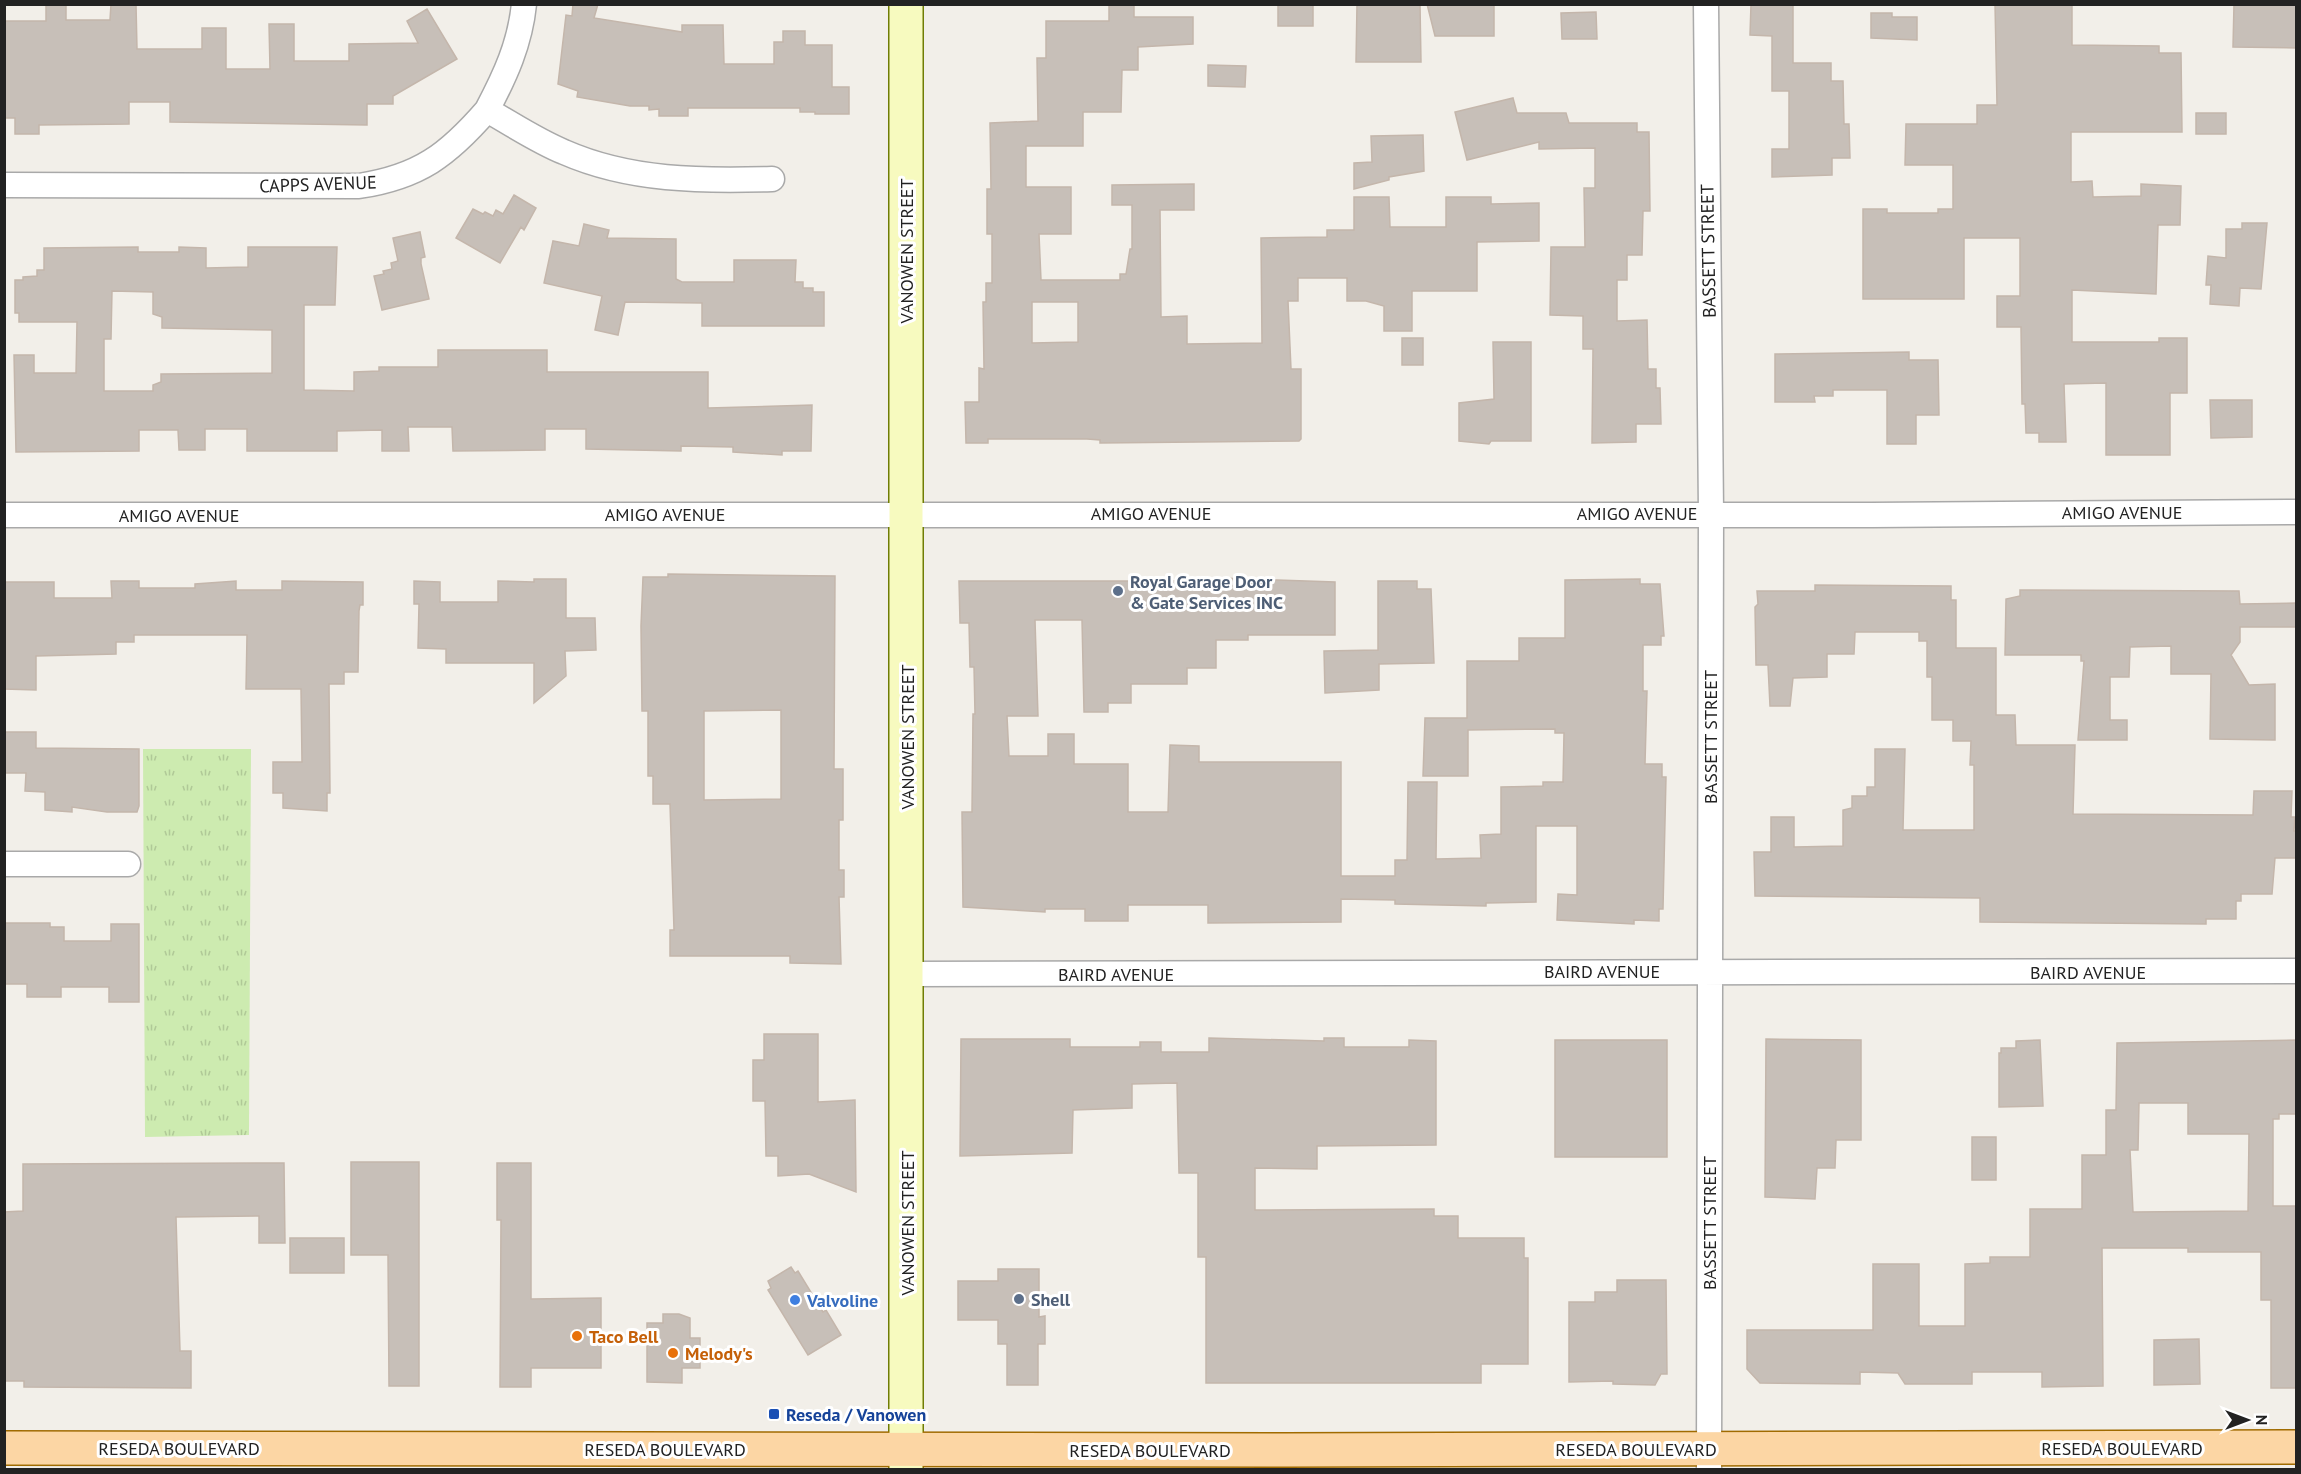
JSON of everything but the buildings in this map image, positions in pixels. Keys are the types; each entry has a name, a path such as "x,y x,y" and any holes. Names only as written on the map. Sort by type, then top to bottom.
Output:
{"main road":[{"name":"VANOWEN STREET","path":"906,4 908,974 906,1459"},
{"name":"RESEDA BOULEVARD","path":"4,1448 906,1459 1709,1459 2296,1447"}],"street":[{"name":"CAPPS AVENUE","path":"4,185 359,186 388,182 420,169 458,144 487,110 510,65 522,25 524,4"},
{"name":"BASSETT STREET","path":"1706,4 1711,513 1709,1459"},
{"path":"487,110 563,152 616,171 674,179 772,179"},
{"name":"AMIGO AVENUE","path":"4,515 1711,513 1872,515 2296,512"},
{"path":"4,864 128,864"},
{"name":"BAIRD AVENUE","path":"908,974 2296,971"}],"green space":[{"path":"143,749 251,749 249,1135 145,1137"}],"place":[{"name":"Royal Garage Door & Gate Services INC","path":"1118,591"},
{"name":"Shell","path":"1019,1299"},
{"name":"Valvoline","path":"795,1300"},
{"name":"Taco Bell","path":"577,1336"},
{"name":"Melody's","path":"673,1353"},
{"name":"Reseda / Vanowen","path":"774,1414"}]}
